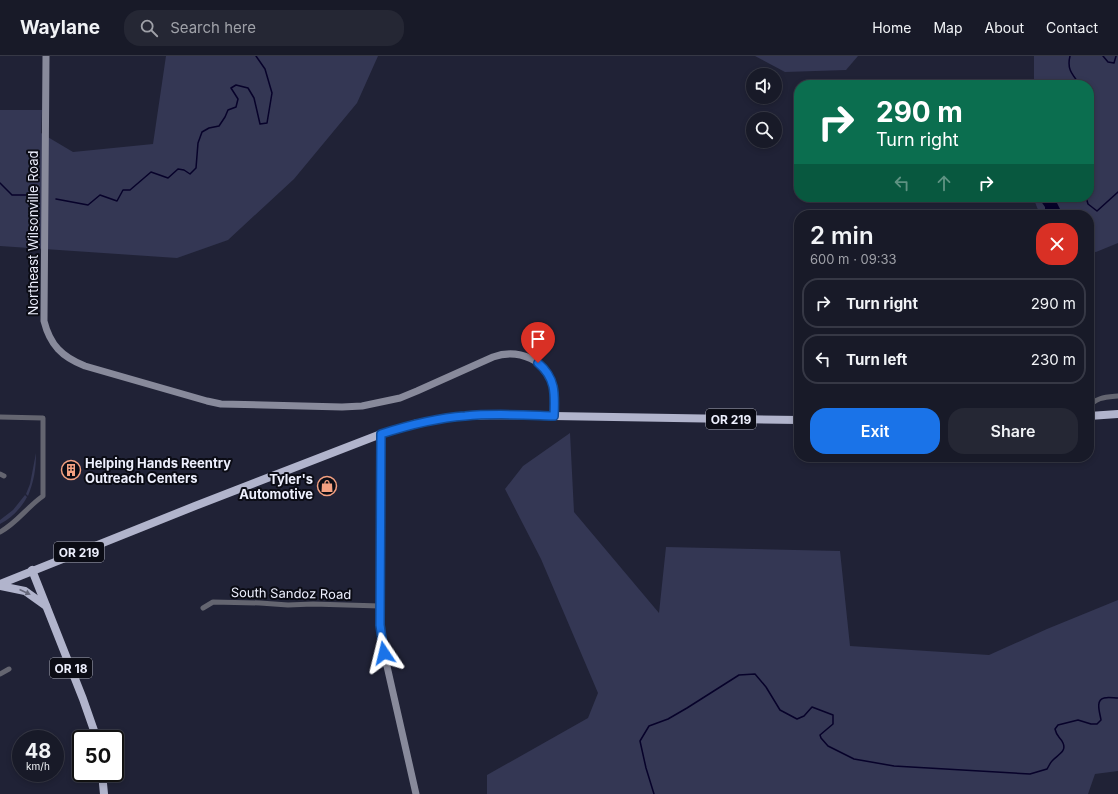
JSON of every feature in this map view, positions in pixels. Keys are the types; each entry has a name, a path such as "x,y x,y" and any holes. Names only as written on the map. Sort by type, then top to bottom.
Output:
{"highway":[{"path":"1094,416 1118,414"},
{"name":"OR 219","path":"0,585 32,570 381,434 424,422 456,416 485,415 794,420"},
{"name":"OR 18","path":"32,570 94,730"},
{"path":"0,585 25,591 46,606"},
{"path":"103,782 104,794"}],"main road":[{"name":"Northeast Wilsonville Road","path":"46,56 44,321 46,332 52,341 62,353 73,362 207,401 235,405 342,407 368,405 400,398 493,357 514,353 532,359 544,368 548,374 554,387 554,416"},
{"path":"381,434 380,625 384,653 416,794"}],"street":[{"path":"1094,401 1118,396"},
{"path":"0,417 43,418 44,496 32,504 10,526 0,532"},
{"name":"South Sandoz Road","path":"203,608 213,602 288,605 314,604 380,606"},
{"path":"0,674 9,669"}],"shaded area":[{"path":"166,56 378,56 357,103 294,179 228,240 177,258 0,246 0,110 42,110 41,133 73,152 153,144"},
{"path":"755,56 858,56 846,70 785,72 782,70 782,68 778,68"},
{"path":"1034,56 1118,56 1118,243 1094,252 1094,210 1038,210 1035,202 1094,202 1094,80 1034,80"},
{"path":"1042,202 1056,202 1060,210 1045,210 1045,207"},
{"path":"570,433 574,512 659,613 666,547 840,551 850,646 989,655 1118,600 1118,771 1095,774 1088,794 487,794 487,775 588,718 598,693 541,559 505,489 523,466"},
{"path":"36,453 34,475 28,496 26,494 30,484"},
{"path":"25,495 27,497 19,509 0,524 0,520 13,510"}],"waterway":[{"path":"56,199 88,205 100,195 117,201 123,190 130,190 151,172 168,178 178,169 184,170 190,174 196,168 198,143 202,132 209,128 219,126 228,110 236,107 238,99 231,88 236,85 248,88 254,98 260,124 267,123 272,93 265,69 256,56"},
{"path":"1070,56 1069,67 1077,80"},
{"path":"1103,56 1108,62 1114,63 1116,56"},
{"path":"0,183 12,195 29,195"},
{"path":"1087,202 1097,211 1118,192"},
{"path":"654,794 640,741 649,726 668,719 739,675 755,674 766,687 780,710 797,719 804,716 812,707 833,715 833,724 820,735 828,746 854,759 894,766 1030,774 1047,769 1051,762 1064,749 1063,743 1055,729 1058,725 1078,720 1091,724 1097,724 1101,720 1099,707 1101,699 1118,698"}],"place":[{"name":"Helping Hands Reentry Outreach Centers","path":"71,470"},
{"name":"Tyler's Automotive","path":"327,486"}],"route":[{"path":"384,653 380,625 379,593 381,434 430,420 456,416 554,416 554,387 548,374 538,363"}]}
